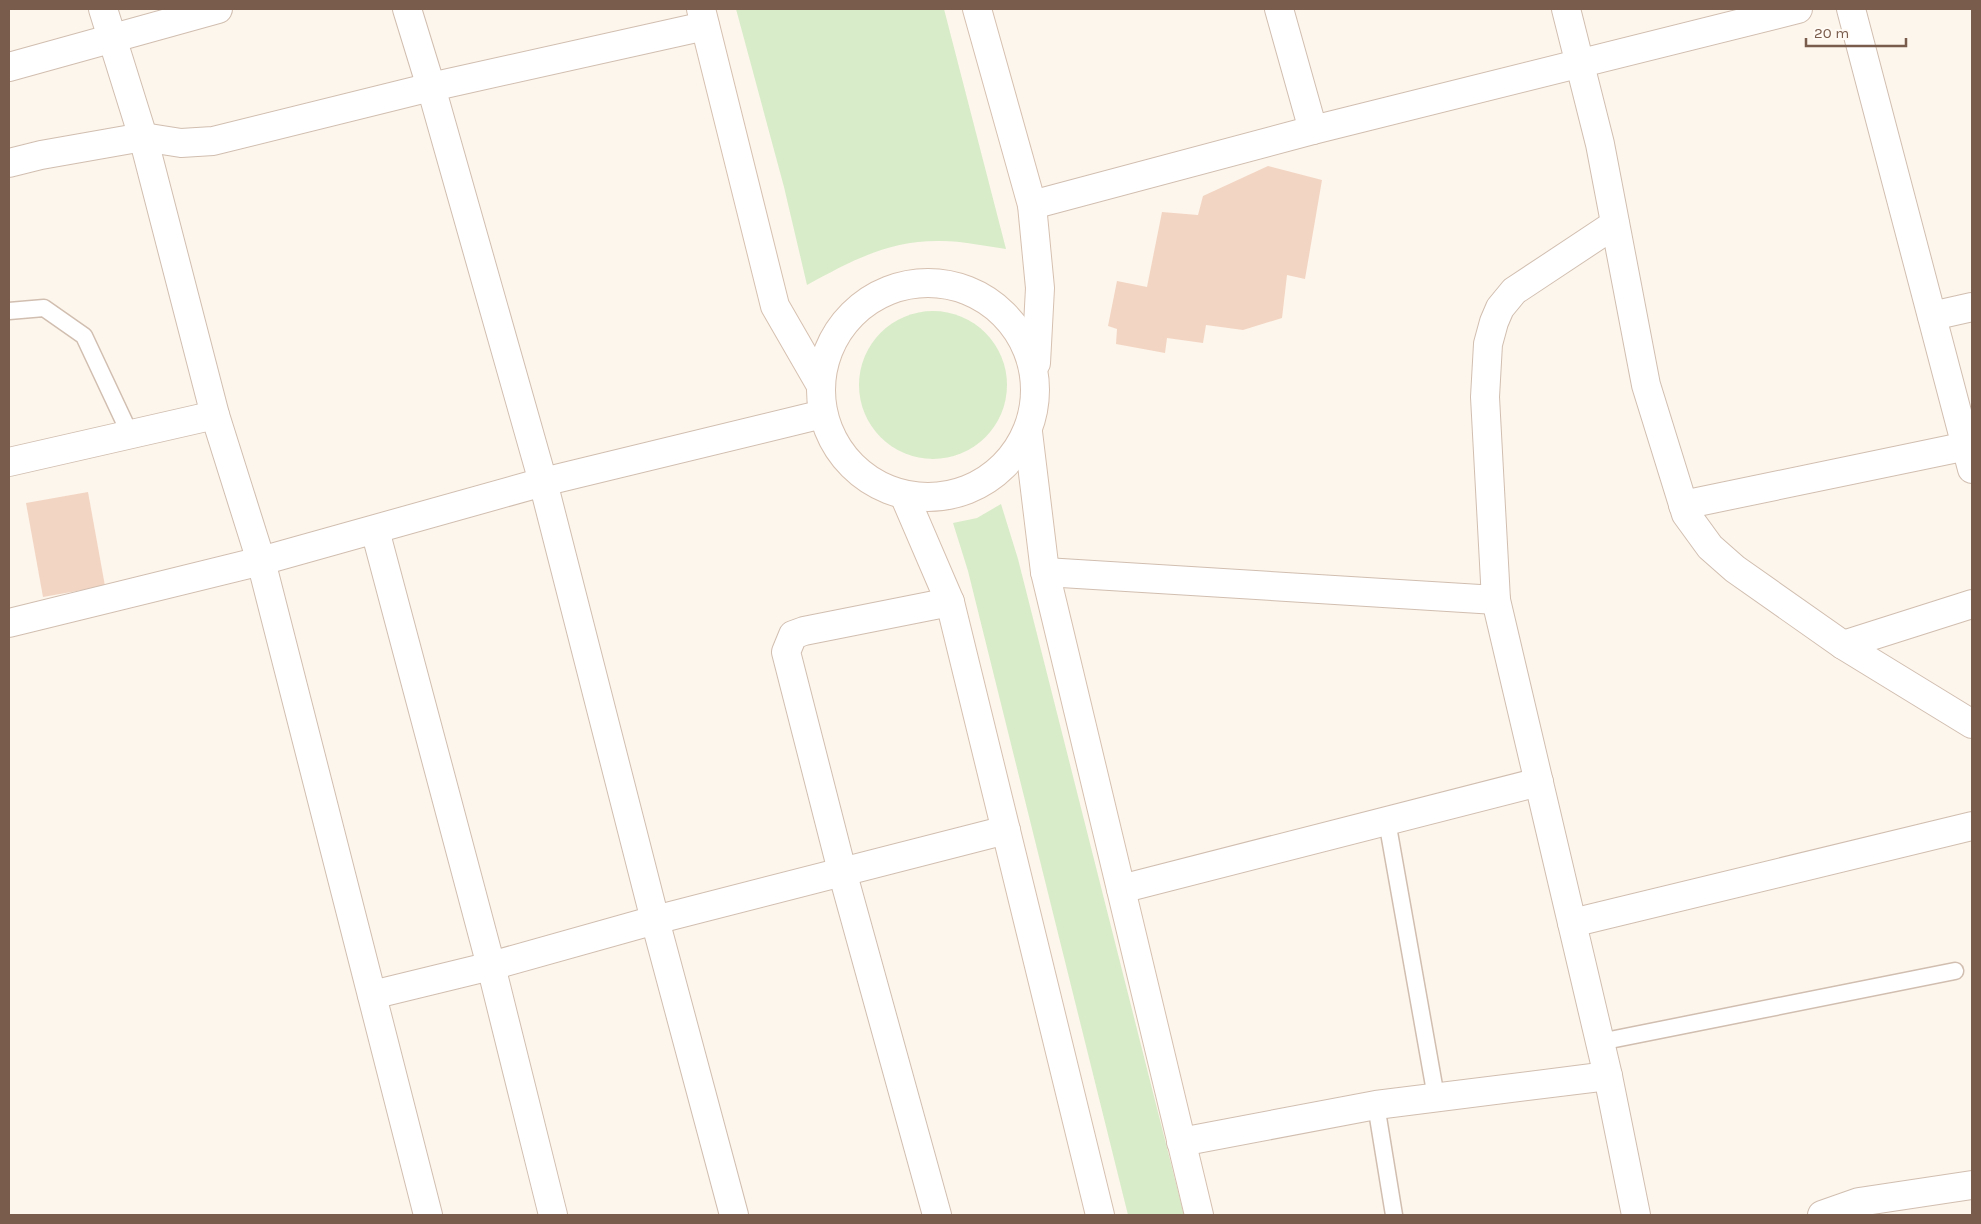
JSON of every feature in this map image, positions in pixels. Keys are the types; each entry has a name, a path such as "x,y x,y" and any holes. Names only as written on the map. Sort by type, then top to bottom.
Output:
{"street":[{"path":"103,9 143,137 215,415 261,561 428,1215"},
{"path":"9,67 218,9"},
{"path":"407,9 431,87 543,482 655,920 734,1215"},
{"path":"977,9 1032,205 1040,288 1036,404 1028,432 1013,458 990,478 964,492 934,498 904,495 875,484 852,466 833,442 823,414 820,384 828,350 846,320 873,297 906,284 941,282 975,292 1004,313 1025,340 1036,374"},
{"path":"1279,9 1313,130"},
{"path":"1566,9 1600,144 1646,385 1686,514 1710,547 1735,569 1843,645 1972,724"},
{"path":"1032,205 1313,130 1798,9"},
{"path":"1683,505 1970,458 1851,9"},
{"path":"9,163 41,155 143,137 181,143 213,141 703,17 775,306 820,384"},
{"path":"1615,224 1514,291 1500,308 1488,344 1485,397 1496,600 1608,1076 1636,1215"},
{"path":"1932,316 1972,307"},
{"path":"9,623 261,561 543,482 823,414"},
{"path":"9,462 215,415"},
{"path":"1028,432 1046,572 1199,1215"},
{"path":"904,495 950,602 1100,1215"},
{"path":"376,530 491,966 553,1215"},
{"path":"1046,572 1496,600"},
{"path":"937,1215 842,871 786,652 788,643 793,635 804,631 950,602"},
{"path":"1843,645 1972,604"},
{"path":"1121,889 1538,782"},
{"path":"1572,923 1972,826"},
{"path":"372,995 491,966 655,920 1006,830"},
{"path":"1181,1142 1376,1105 1608,1076"},
{"path":"1822,1215 1859,1202 1972,1185"}],"lane":[{"path":"9,311 44,308 84,336 130,434"},
{"path":"1387,820 1436,1097"},
{"path":"1600,1042 1955,971"},
{"path":"1376,1105 1394,1215"}],"green space":[{"path":"736,9 944,9 1006,249 949,241 904,244 855,260 807,285 784,187"},
{"path":"933,311 961,316 986,332 1002,357 1007,385 1002,413 986,438 961,454 933,459 905,454 880,438 864,413 859,385 864,357 880,332 905,316"},
{"path":"1001,504 1018,559 1184,1215 1128,1215 968,571 953,523 977,518"}],"building":[{"path":"1268,166 1322,180 1305,279 1287,275 1282,318 1243,330 1206,325 1203,343 1167,338 1165,353 1116,344 1117,329 1108,326 1117,281 1147,287 1162,212 1198,215 1203,196"},
{"path":"88,492 105,586 43,597 26,503"}]}
